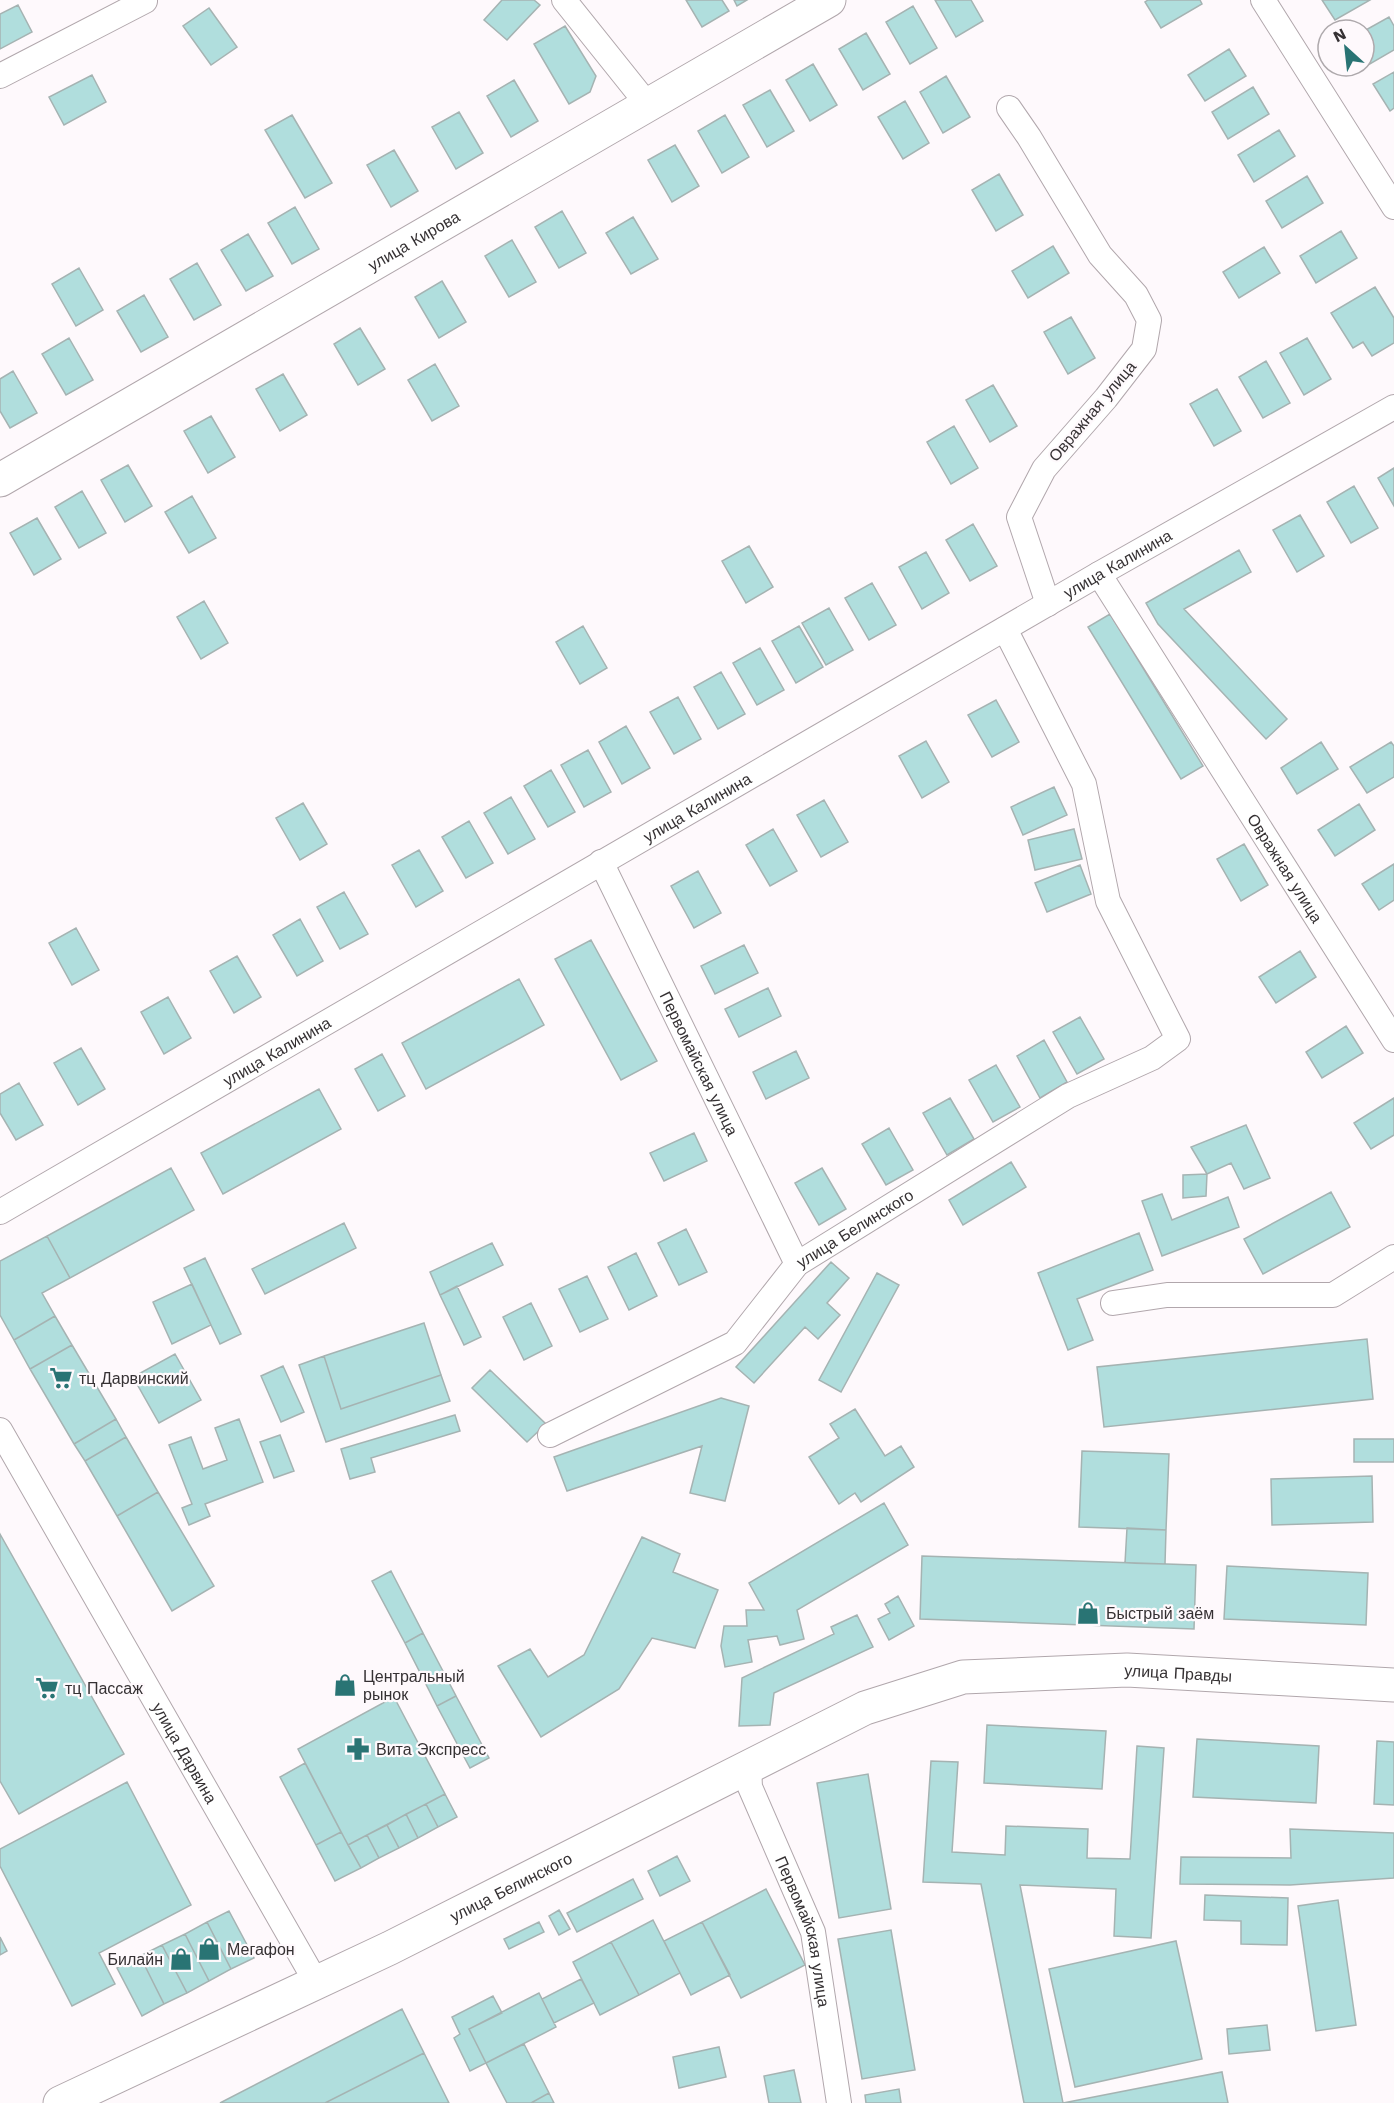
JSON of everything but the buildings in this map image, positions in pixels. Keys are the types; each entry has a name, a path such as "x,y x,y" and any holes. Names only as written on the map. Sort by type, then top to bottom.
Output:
{"street":[{"path":"564,0 648,105"},
{"name":"улица Кирова","path":"0,480 829,0"},
{"path":"1263,0 1394,207"},
{"path":"0,76 145,1"},
{"name":"Овражная улица","path":"1009,108 1100,255 1136,294 1149,320 1144,349 1106,398 1044,469 1018,517 1048,604"},
{"name":"улица Калинина","path":"0,1212 1005,628 1394,407"},
{"name":"Овражная улица","path":"1099,574 1394,1040"},
{"name":"улица Белинского","path":"550,1435 735,1343 797,1264 1068,1096 1152,1059 1178,1039 1108,901 1084,783 1005,628"},
{"name":"Первомайская улица","path":"601,862 797,1264"},
{"path":"1113,1303 1167,1295 1333,1295 1394,1257"},
{"name":"улица Дарвина","path":"0,1430 316,1982"},
{"name":"улица Правды","path":"963,1677 1127,1670 1394,1685"},
{"name":"улица Белинского","path":"60,2103 401,1942 865,1708 963,1677"},
{"name":"Первомайская улица","path":"749,1766 750,1787 813,1932 839,2103"}],"place":[{"name":"тц Дарвинский","path":"61,1378"},
{"name":"Быстрый заём","path":"1088,1613"},
{"name":"Центральный рынок","path":"345,1685"},
{"name":"тц Пассаж","path":"47,1688"},
{"name":"Вита Экспресс","path":"358,1749"},
{"name":"Мегафон","path":"209,1949"},
{"name":"Билайн","path":"181,1959"}]}
